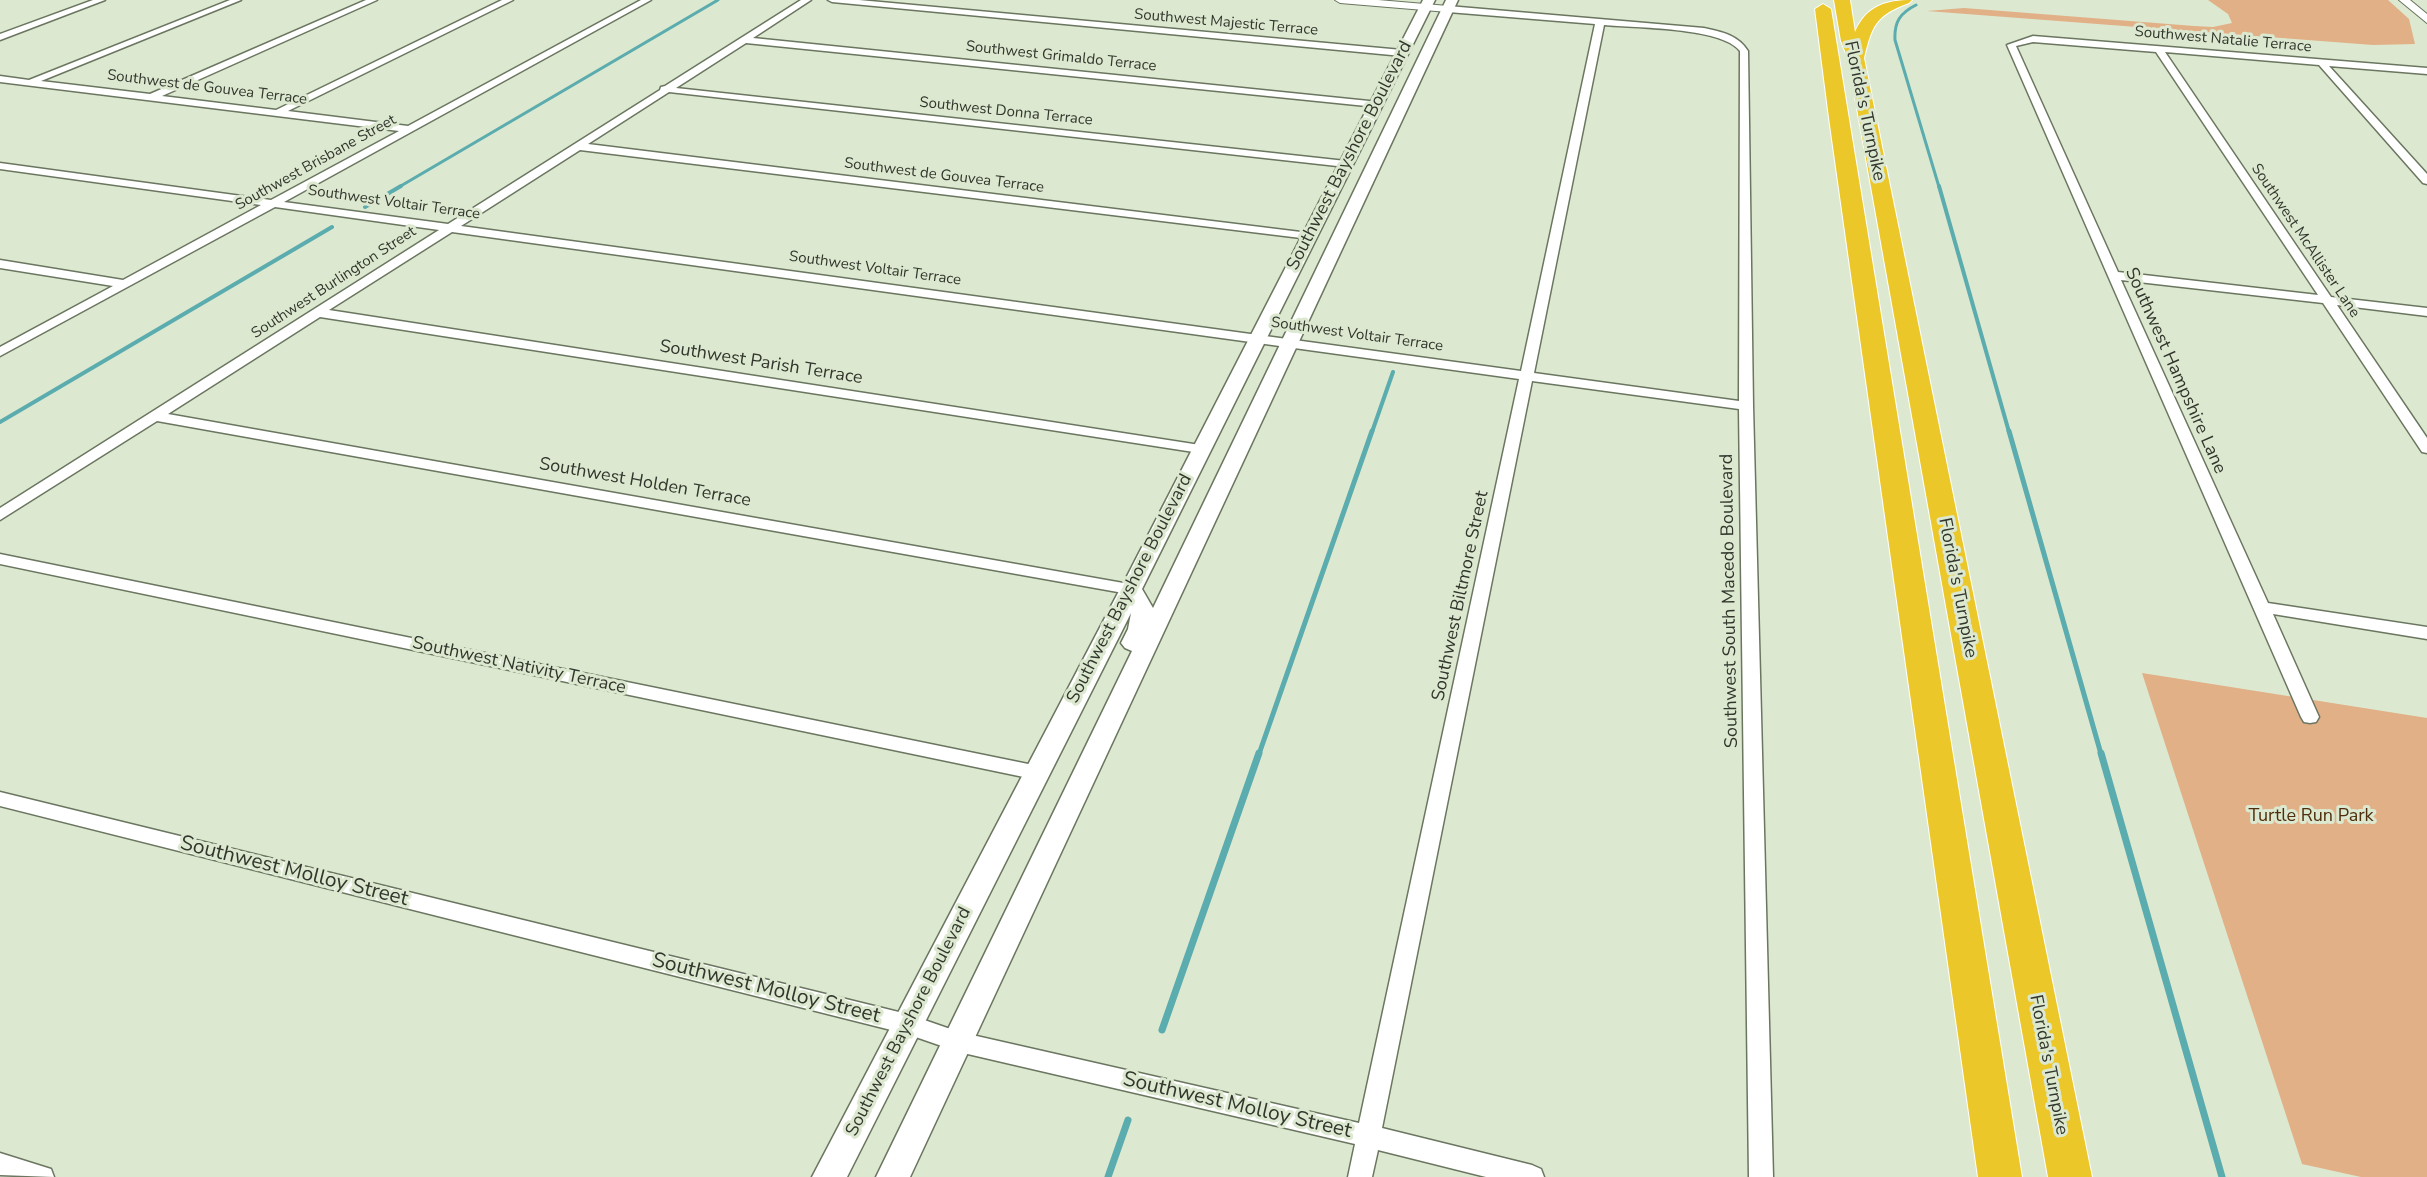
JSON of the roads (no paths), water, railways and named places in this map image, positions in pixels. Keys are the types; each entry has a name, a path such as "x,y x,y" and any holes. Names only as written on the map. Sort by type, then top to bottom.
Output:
{"highway":[{"name":"Florida's Turnpike","path":"1842,0 1849,41 1856,58 2070,1177"},
{"path":"1856,58 1867,20 1886,6 1904,0"},
{"name":"Florida's Turnpike","path":"1815,8 1836,92 1838,118 2000,1177"}],"main road":[{"name":"Southwest Bayshore Boulevard","path":"829,1177 1038,773 1129,589 1427,4"},
{"name":"Southwest Bayshore Boulevard","path":"893,1177 1450,4"},
{"path":"1400,58 1404,66 1392,88 1396,92 1406,94"},
{"path":"1376,104 1388,114 1373,143 1381,149"},
{"path":"1174,584 1159,579 1154,570 1197,483 1189,472"},
{"path":"1100,741 1092,724 1143,623 1142,606 1137,595 1129,589"}],"street":[{"path":"0,36 101,0"},
{"path":"29,82 237,0"},
{"path":"153,96 374,0"},
{"path":"279,112 509,0"},
{"name":"Southwest Brisbane Street","path":"0,352 647,0"},
{"name":"Southwest Burlington Street","path":"0,515 664,89 807,0"},
{"name":"Southwest Majestic Terrace","path":"832,0 1400,58"},
{"path":"1340,0 1450,4 1600,22"},
{"path":"2404,0 2427,20"},
{"name":"Southwest South Macedo Boulevard","path":"1600,22 1704,31 1725,35 1740,43 1744,51 1746,406 1761,1177"},
{"name":"Southwest Biltmore Street","path":"1360,1177 1600,22"},
{"name":"Southwest Natalie Terrace","path":"2018,42 2033,39 2427,71"},
{"name":"Southwest Grimaldo Terrace","path":"743,40 1376,104"},
{"name":"Southwest Hampshire Lane","path":"2018,42 2011,45 2014,52 2310,717"},
{"name":"Southwest McAllister Lane","path":"2159,50 2427,449"},
{"path":"2321,63 2427,181"},
{"name":"Southwest de Gouvea Terrace","path":"0,79 410,129"},
{"name":"Southwest Donna Terrace","path":"664,89 1346,164"},
{"name":"Southwest de Gouvea Terrace","path":"576,146 1309,236"},
{"name":"Southwest Voltair Terrace","path":"0,166 1746,406"},
{"path":"0,264 126,284"},
{"path":"2113,275 2427,312"},
{"name":"Southwest Parish Terrace","path":"315,312 1200,449"},
{"name":"Southwest Holden Terrace","path":"154,416 1129,589"},
{"name":"Southwest Nativity Terrace","path":"0,559 1038,773"},
{"path":"2260,607 2427,633"},
{"name":"Southwest Molloy Street","path":"0,799 907,1024 959,1042 1368,1136 1532,1177"},
{"path":"0,1164 42,1177"}],"waterway":[{"path":"399,187 718,0"},
{"path":"1916,5 1899,19 1895,40 1939,187"},
{"path":"365,207 401,186"},
{"path":"1939,186 2009,432"},
{"path":"0,422 332,227"},
{"path":"1372,432 1393,372"},
{"path":"1259,754 1372,431"},
{"path":"2009,431 2101,754"},
{"path":"1162,1030 1259,753"},
{"path":"2101,753 2222,1177"},
{"path":"1108,1177 1128,1120"}],"park label":[{"name":"Turtle Run Park","path":"2311,817"}]}
